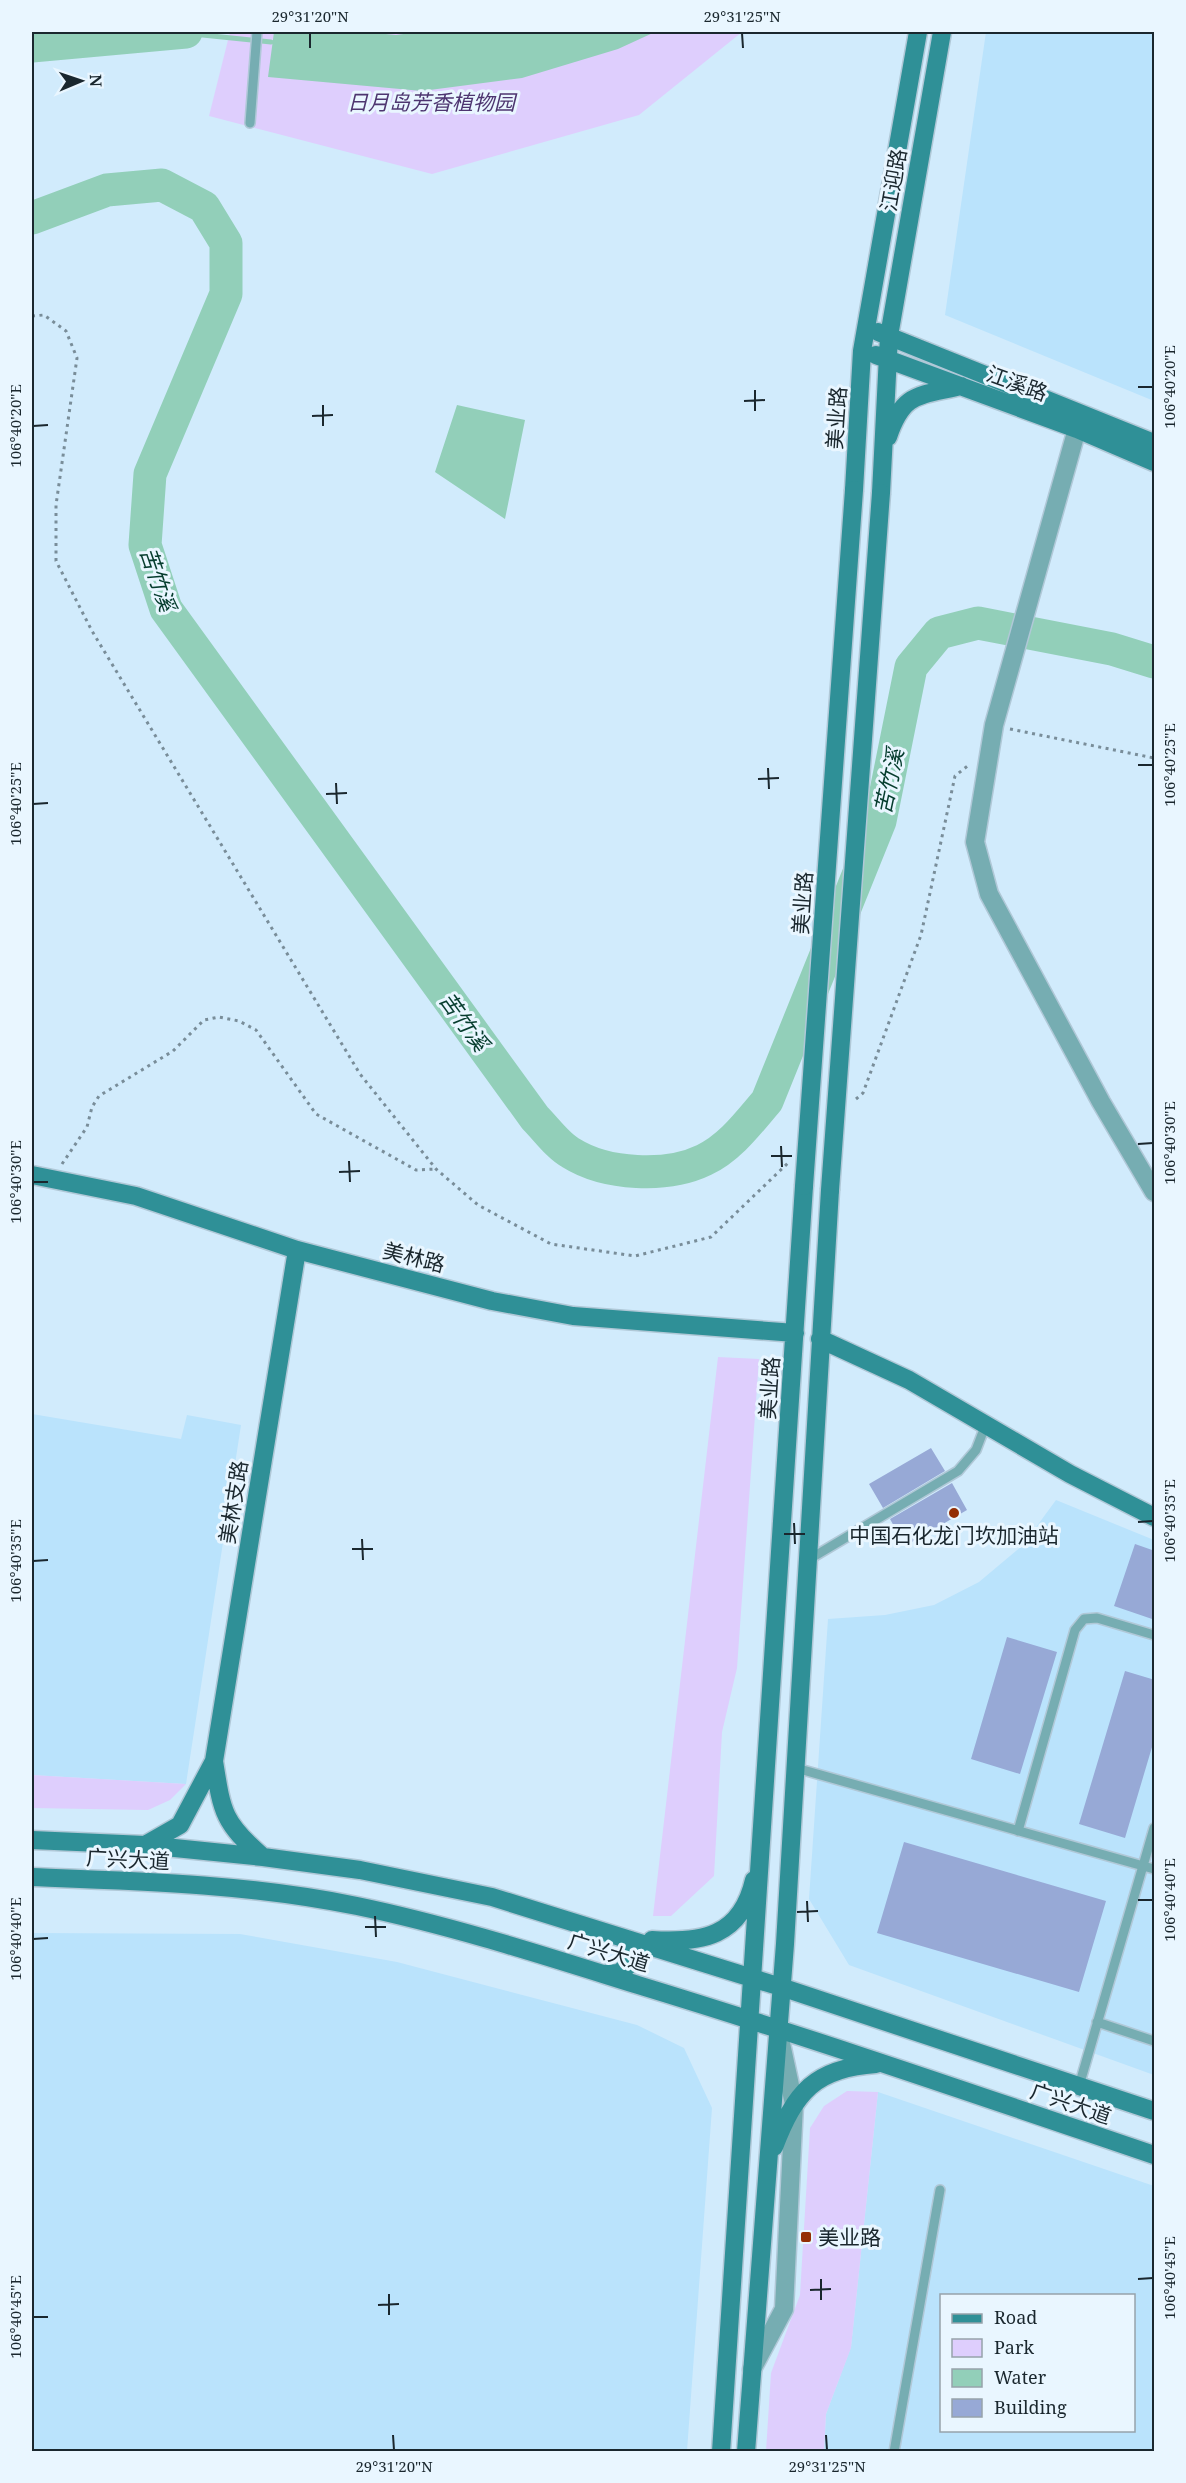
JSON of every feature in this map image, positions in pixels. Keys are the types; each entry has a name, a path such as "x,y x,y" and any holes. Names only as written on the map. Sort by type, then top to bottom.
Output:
{"main road":[{"name":"江迎路","path":"867,328 918,32"},
{"name":"江迎路","path":"889,336 942,32"},
{"name":"江溪路","path":"867,328 1155,443"},
{"name":"美业路","path":"721,2451 804,1186 862,351 867,328"},
{"path":"746,2451 796,1768 820,1339 881,493 886,359 889,336"},
{"name":"江溪路","path":"862,351 1077,429 1155,462"},
{"path":"882,456 896,415 912,399 961,386"},
{"name":"美林路","path":"32,1175 136,1196 297,1250 492,1301 573,1316 795,1333"},
{"name":"美林支路","path":"214,1761 297,1250"},
{"path":"820,1339 909,1380 1070,1474 1155,1517"},
{"path":"145,1845 180,1825 214,1761"},
{"path":"214,1761 226,1819 239,1837 263,1857"},
{"name":"广兴大道","path":"32,1840 145,1845 263,1857 360,1870 492,1897 752,1980 781,1987 1155,2111"},
{"path":"604,1974 619,1973 631,1963 633,1954 625,1939 689,1941 720,1934 743,1907 748,1897 762,1840"},
{"name":"广兴大道","path":"32,1877 147,1881 247,1890 356,1906 482,1937 777,2027 1155,2155"},
{"path":"766,2169 784,2121 805,2091 832,2072 849,2066 886,2064"}],"street":[{"path":"1077,429 994,725 985,768 975,842 989,894 1101,1102 1155,1192"},
{"path":"752,2369 784,2309 794,2104 777,2027"}],"lane":[{"path":"250,123 257,32"},
{"path":"808,1560 958,1471 972,1455 986,1424"},
{"path":"1018,1831 1075,1630 1084,1619 1097,1618 1155,1635"},
{"path":"796,1768 1155,1869"},
{"path":"1079,2086 1155,1828"},
{"path":"1097,2022 1155,2041"},
{"path":"894,2451 940,2190"}],"path":[{"path":"32,316 44,315 66,331 77,358 56,505 56,561 92,631 360,1074 436,1169 478,1205 551,1244 635,1256 711,1237 793,1158"},
{"path":"994,725 1155,758"},
{"path":"848,1106 863,1093 921,935 955,776 968,764 985,768"},
{"path":"51,1179 87,1127 92,1107 99,1096 173,1051 204,1020 219,1017 239,1021 256,1030 315,1114 416,1170 436,1169"}],"shaded area":[{"path":"986,32 1154,32 1154,401 945,315"},
{"path":"32,1414 181,1439 187,1415 241,1425 186,1784 32,1775"},
{"path":"1056,1500 1154,1540 1154,2075 849,1965 809,1899 828,1619 885,1615 934,1605 979,1582 1023,1545"},
{"path":"32,1933 240,1934 397,1962 637,2025 684,2048 712,2108 687,2451 32,2451"},
{"path":"878,2092 1154,2186 1154,2451 824,2452 826,2414 851,2347"}],"green space":[{"name":"日月岛芳香植物园","path":"230,32 742,32 639,115 432,174 209,116"},
{"path":"718,1357 759,1359 737,1668 722,1732 714,1876 671,1916 653,1916"},
{"path":"32,1775 186,1784 170,1800 148,1810 32,1808"},
{"path":"847,2091 878,2092 851,2348 826,2414 824,2451 766,2451 771,2373 800,2295 810,2128 824,2106"}],"water":[{"path":"274,32 365,32 396,35 418,32 655,32 618,49 522,78 422,91 268,77"},
{"path":"457,405 525,420 505,519 435,472"}],"building":[{"path":"931,1448 945,1471 883,1508 869,1484"},
{"path":"952,1483 967,1510 905,1546 890,1519"},
{"path":"1135,1544 1155,1551 1155,1620 1114,1606"},
{"path":"1007,1637 1057,1652 1020,1774 971,1759"},
{"path":"1125,1671 1155,1680 1155,1737 1125,1838 1079,1824"},
{"path":"904,1842 1106,1901 1079,1992 877,1933"}],"waterway":[{"path":"32,46 186,32"},
{"path":"183,33 271,42"},
{"name":"苦竹溪","path":"32,218 107,190 162,185 204,207 226,243 226,294 150,474 145,545 166,609 535,1118 561,1146 585,1160 619,1170 673,1170 689,1166 722,1149 767,1101 880,821 911,667 939,633 978,623 1112,649 1154,662"}],"place":[{"name":"中国石化龙门坎加油站","path":"954,1513"},
{"name":"美业路","path":"806,2237"}]}
